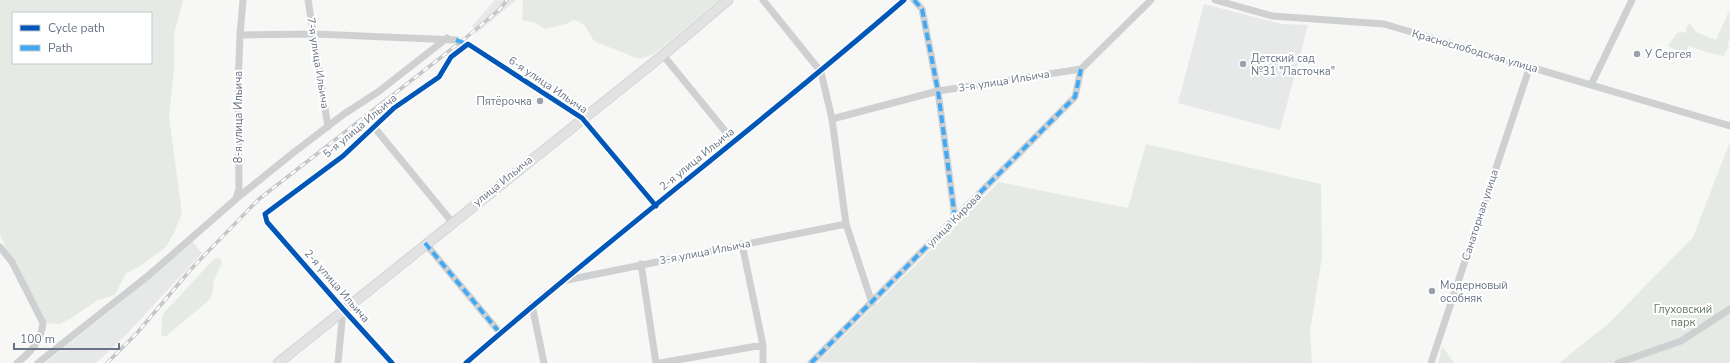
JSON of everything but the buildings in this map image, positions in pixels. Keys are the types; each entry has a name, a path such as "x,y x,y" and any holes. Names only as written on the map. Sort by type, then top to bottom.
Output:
{"main road":[{"name":"улица Ильича","path":"278,363 662,55 728,0"}],"street":[{"path":"243,0 240,35 315,34 389,38 447,38 456,40"},
{"name":"7-я улица Ильича","path":"308,0 315,34 328,127"},
{"path":"762,0 821,72 832,119 846,224 872,303"},
{"name":"2-я улица Ильича","path":"466,363 532,305 821,72 904,0"},
{"path":"914,0 922,9 938,91 954,211 953,221"},
{"path":"1081,69 1151,0"},
{"name":"Краснослободская улица","path":"1215,0 1272,16 1384,24 1730,126"},
{"path":"1591,85 1632,0"},
{"name":"8-я улица Ильича","path":"236,199 239,188 238,87 240,35"},
{"path":"38,363 149,275 236,199 328,127 378,92 447,38"},
{"name":"6-я улица Ильича","path":"468,44 582,118 656,206"},
{"name":"5-я улица Ильича","path":"267,222 265,214 343,156 394,108 438,77 451,57 468,44"},
{"path":"662,55 734,142"},
{"name":"Санаторная улица","path":"1431,363 1530,66"},
{"name":"3-я улица Ильича","path":"832,119 938,91 1081,69"},
{"name":"улица Кирова","path":"811,363 1075,97 1081,69"},
{"path":"374,127 452,222"},
{"name":"2-я улица Ильича","path":"267,222 343,310 392,363"},
{"name":"3-я улица Ильича","path":"564,280 846,224"},
{"path":"425,244 500,334"},
{"path":"742,244 763,345 763,363"},
{"path":"0,247 12,262 43,323 42,333 36,345 17,363"},
{"path":"641,264 656,363"},
{"path":"532,305 544,363"},
{"path":"1618,363 1681,341 1730,309"},
{"path":"338,363 343,310"},
{"path":"660,363 763,345"}],"shaded area":[{"path":"495,0 516,0 477,33 472,26"},
{"name":"Детский сад №31 \"Ласточка\"","path":"1204,4 1282,24 1308,25 1280,130 1178,103"},
{"path":"192,241 202,253 125,336 96,363 45,363 120,303"}],"green space":[{"path":"0,0 183,0 174,34 174,69 169,117 182,213 175,231 166,247 139,267 126,273 115,295 98,300 60,324 43,323 0,235"},
{"path":"523,0 719,0 654,54 639,59 594,41 585,26 580,22 573,20 566,24 545,29 533,22 522,20"},
{"path":"1729,11 1730,39 1727,45 1729,46 1724,56 1709,53 1689,46 1684,54 1668,46 1677,33 1686,32 1686,28 1690,23 1696,32 1716,40"},
{"name":"Глуховский парк","path":"1730,142 1730,363 1559,363 1609,323 1693,237"},
{"path":"1146,144 1321,184 1322,257 1310,332 1312,363 818,362 999,182 1128,208"},
{"path":"217,258 221,259 222,263 214,280 212,295 208,301 165,337 161,335 162,318 164,313 213,260"},
{"path":"1442,346 1454,363 1438,363"}],"railway":[{"path":"107,363 137,333 192,268 259,199 462,41 500,9 507,0"}],"marked path":[{"path":"914,0 922,9 938,91 954,211 953,221"},
{"path":"456,40 468,44"},
{"path":"811,363 1075,97 1081,69"},
{"path":"425,243 500,333"}],"cycle path":[{"path":"466,363 575,271 904,0"},
{"path":"392,363 267,222 265,214 343,156 394,108 439,77 451,57 468,44 582,118 656,206"}],"place":[{"name":"У Сергея","path":"1637,54"},
{"name":"Детский сад №31 \"Ласточка\"","path":"1243,64"},
{"name":"Пятёрочка","path":"540,101"},
{"name":"Модерновый особняк","path":"1432,291"}]}
